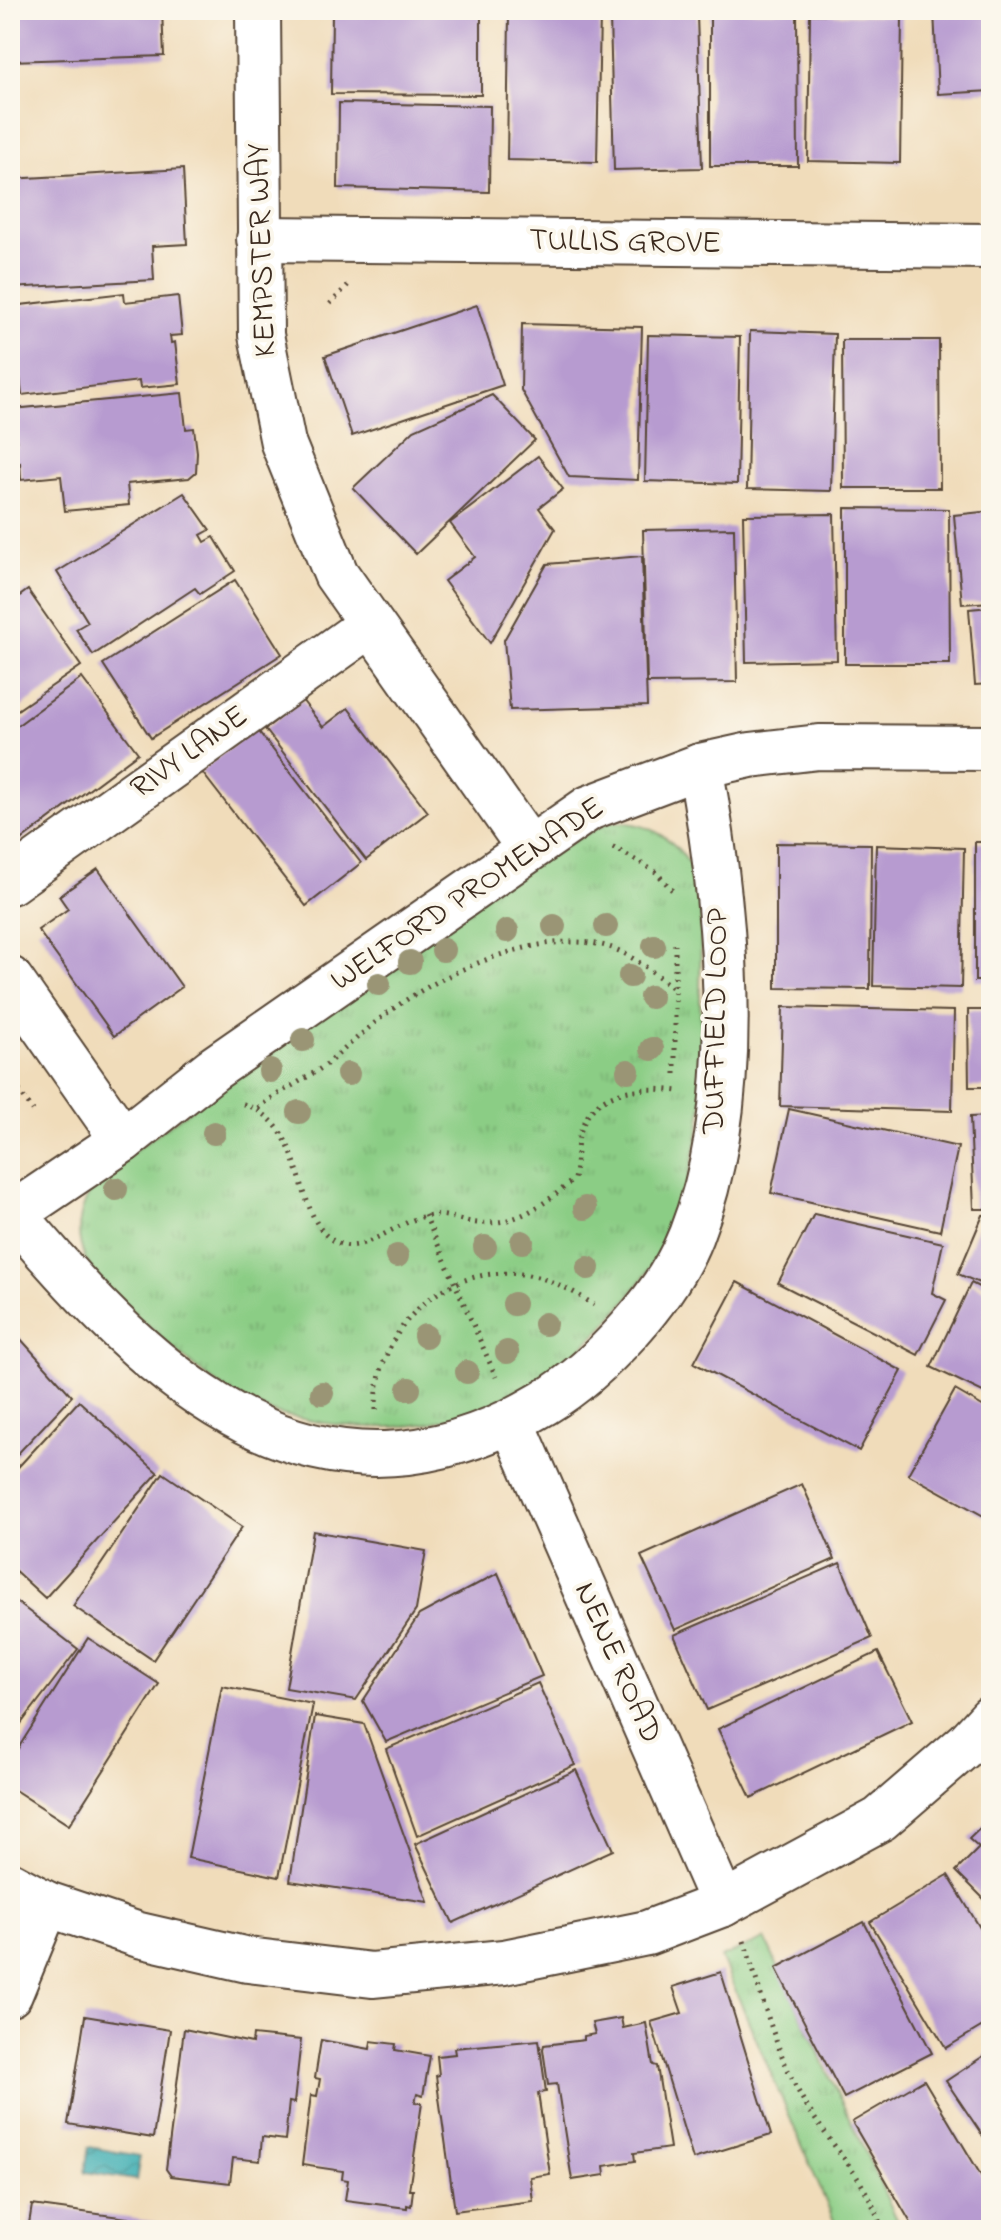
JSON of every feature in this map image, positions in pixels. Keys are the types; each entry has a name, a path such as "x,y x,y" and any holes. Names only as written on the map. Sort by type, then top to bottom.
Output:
{"street":[{"name":"KEMPSTER WAY","path":"258,10 261,335 283,443 336,574 529,848"},
{"name":"TULLIS GROVE","path":"259,239 991,246"},
{"name":"RIVY LANE","path":"10,882 370,625"},
{"name":"WELFORD PROMENADE","path":"12,1215 123,1140 213,1069 589,808 700,766 750,755 819,747 991,748"},
{"name":"DUFFIELD LOOP","path":"12,1215 112,1325 186,1387 269,1435 326,1450 378,1454 466,1440 505,1402 558,1394 619,1341 672,1270 690,1237 715,1156 720,1118 723,1015 717,858 700,766"},
{"path":"10,979 123,1140"},
{"name":"NENE ROAD","path":"505,1402 733,1922"},
{"path":"10,1994 29,1894 139,1935 248,1960 372,1975 504,1962 647,1933 733,1922 880,1819 968,1743 991,1718"}],"path":[{"path":"606,841 656,872 675,897"},
{"path":"674,1104 675,937"},
{"path":"258,1108 276,1093 329,1063 384,1015 474,964 531,948 595,944 624,953 673,989"},
{"path":"10,1077 33,1111"},
{"path":"233,1094 242,1104 258,1108 274,1125 298,1165 308,1208 317,1224 330,1238 347,1245 373,1238 425,1215 476,1223 520,1218 574,1179 582,1128 601,1103 622,1091 639,1087 687,1091"},
{"path":"425,1215 505,1402"},
{"path":"388,1408 376,1408 375,1387 389,1346 418,1308 435,1293 476,1277 522,1274 546,1279 595,1305"},
{"path":"587,1314 602,1296"},
{"path":"505,1402 507,1377"},
{"path":"488,1386 505,1402"},
{"path":"733,1922 784,2064 804,2101 850,2161 876,2209 882,2230"}],"green space":[{"path":"609,822 641,826 666,838 685,858 700,886 703,1091 691,1167 668,1236 631,1295 588,1342 554,1370 518,1393 479,1410 439,1421 397,1427 353,1426 281,1415 236,1396 188,1361 109,1291 86,1258 80,1241 80,1222 86,1201 99,1177 502,880"},
{"path":"765,1939 902,2230 838,2230 721,1957"}],"water":[{"path":"89,2147 140,2156 136,2180 85,2172"}],"building":[{"path":"10,10 162,10 164,56 10,61"},
{"path":"991,10 991,91 938,94 934,11"},
{"path":"710,11 797,11 798,166 710,166"},
{"path":"332,12 481,14 481,95 331,94"},
{"path":"509,14 600,15 597,162 507,160"},
{"path":"810,14 902,16 900,163 808,161"},
{"path":"697,15 702,168 614,170 610,17"},
{"path":"339,103 490,106 489,192 338,188"},
{"path":"183,169 187,244 152,246 154,280 10,288 10,179"},
{"path":"124,293 125,302 178,296 182,335 170,336 171,343 175,342 180,384 140,388 139,381 22,395 12,306"},
{"path":"477,305 503,385 352,436 325,356"},
{"path":"522,324 642,327 638,480 569,477 521,390"},
{"path":"750,331 835,334 831,491 747,489"},
{"path":"648,335 740,337 737,484 645,481"},
{"path":"842,340 939,340 940,488 843,488"},
{"path":"182,393 186,429 194,428 196,472 189,478 127,484 129,505 65,511 61,476 21,480 20,463 13,464 12,449 17,448 13,409"},
{"path":"492,395 535,440 416,554 353,488 414,430"},
{"path":"538,456 563,489 539,508 555,529 490,643 444,581 475,557 450,523"},
{"path":"184,493 210,530 201,535 205,542 214,537 235,571 200,594 195,588 93,655 76,629 88,622 57,572"},
{"path":"845,508 949,509 950,664 845,664"},
{"path":"991,511 991,602 962,604 954,515"},
{"path":"834,514 837,660 746,662 743,515"},
{"path":"734,528 737,682 647,683 643,530"},
{"path":"642,556 647,706 510,710 504,640 547,564"},
{"path":"235,580 282,654 151,738 103,664"},
{"path":"28,590 81,666 10,715 10,603"},
{"path":"991,607 991,684 975,685 969,609"},
{"path":"82,678 138,753 16,844 10,836 10,731"},
{"path":"302,700 323,727 348,708 428,812 366,860 265,729"},
{"path":"256,728 361,863 306,906 201,771"},
{"path":"975,842 991,842 991,981 975,981"},
{"path":"776,843 871,844 870,989 776,988"},
{"path":"876,845 964,848 961,988 873,986"},
{"path":"98,869 182,987 114,1036 38,930 68,909 59,896"},
{"path":"783,1007 954,1011 952,1111 780,1106"},
{"path":"968,1010 991,1010 991,1087 969,1087"},
{"path":"789,1109 958,1147 940,1231 771,1193"},
{"path":"991,1116 991,1209 974,1209 970,1117"},
{"path":"814,1214 943,1243 932,1293 946,1300 918,1355 778,1283"},
{"path":"991,1214 991,1288 958,1274 983,1215"},
{"path":"737,1282 902,1371 859,1451 694,1363"},
{"path":"971,1283 991,1293 991,1396 931,1367"},
{"path":"10,1327 72,1396 10,1462"},
{"path":"955,1390 991,1411 991,1520 908,1474"},
{"path":"79,1401 158,1473 45,1598 10,1566 10,1476"},
{"path":"163,1473 242,1527 153,1660 73,1606"},
{"path":"802,1484 835,1559 675,1630 641,1556"},
{"path":"313,1531 426,1551 416,1610 356,1700 286,1688"},
{"path":"840,1563 872,1638 707,1710 674,1635"},
{"path":"498,1573 542,1676 386,1742 363,1701 419,1615"},
{"path":"10,1597 78,1649 10,1738"},
{"path":"88,1638 159,1684 69,1825 10,1787 10,1761"},
{"path":"878,1652 912,1721 751,1798 718,1729"},
{"path":"538,1683 575,1765 417,1836 386,1749"},
{"path":"222,1686 313,1704 279,1877 188,1858"},
{"path":"315,1716 364,1724 428,1902 290,1881"},
{"path":"576,1770 613,1850 453,1923 415,1844"},
{"path":"991,1818 991,1906 956,1871 979,1848 969,1839"},
{"path":"948,1875 991,1946 991,2021 946,2048 870,1922"},
{"path":"864,1922 932,2053 844,2098 776,1968"},
{"path":"721,1972 771,2135 693,2159 651,2022 682,2013 673,1987"},
{"path":"85,2016 170,2030 153,2138 68,2124"},
{"path":"621,2018 623,2028 646,2023 653,2065 657,2066 670,2148 634,2153 635,2161 604,2166 605,2175 572,2180 557,2084 548,2085 544,2045 584,2040 584,2036 595,2034 592,2023"},
{"path":"184,2029 252,2043 253,2035 301,2040 294,2103 289,2102 285,2140 262,2137 260,2161 233,2158 230,2183 171,2176 166,2169"},
{"path":"321,2040 370,2049 371,2041 396,2044 395,2050 430,2056 423,2096 417,2094 415,2102 422,2103 409,2190 413,2190 411,2206 345,2200 348,2180 342,2179 343,2171 302,2165 311,2095 317,2096 320,2079 315,2078"},
{"path":"539,2040 546,2092 538,2093 550,2174 530,2177 533,2201 455,2211 436,2076 439,2075 437,2056 455,2054 454,2048"},
{"path":"991,2051 991,2148 946,2081"},
{"path":"924,2080 982,2177 991,2171 991,2224 982,2230 915,2230 852,2122"},
{"path":"32,2205 157,2222 156,2230 28,2230"}]}
